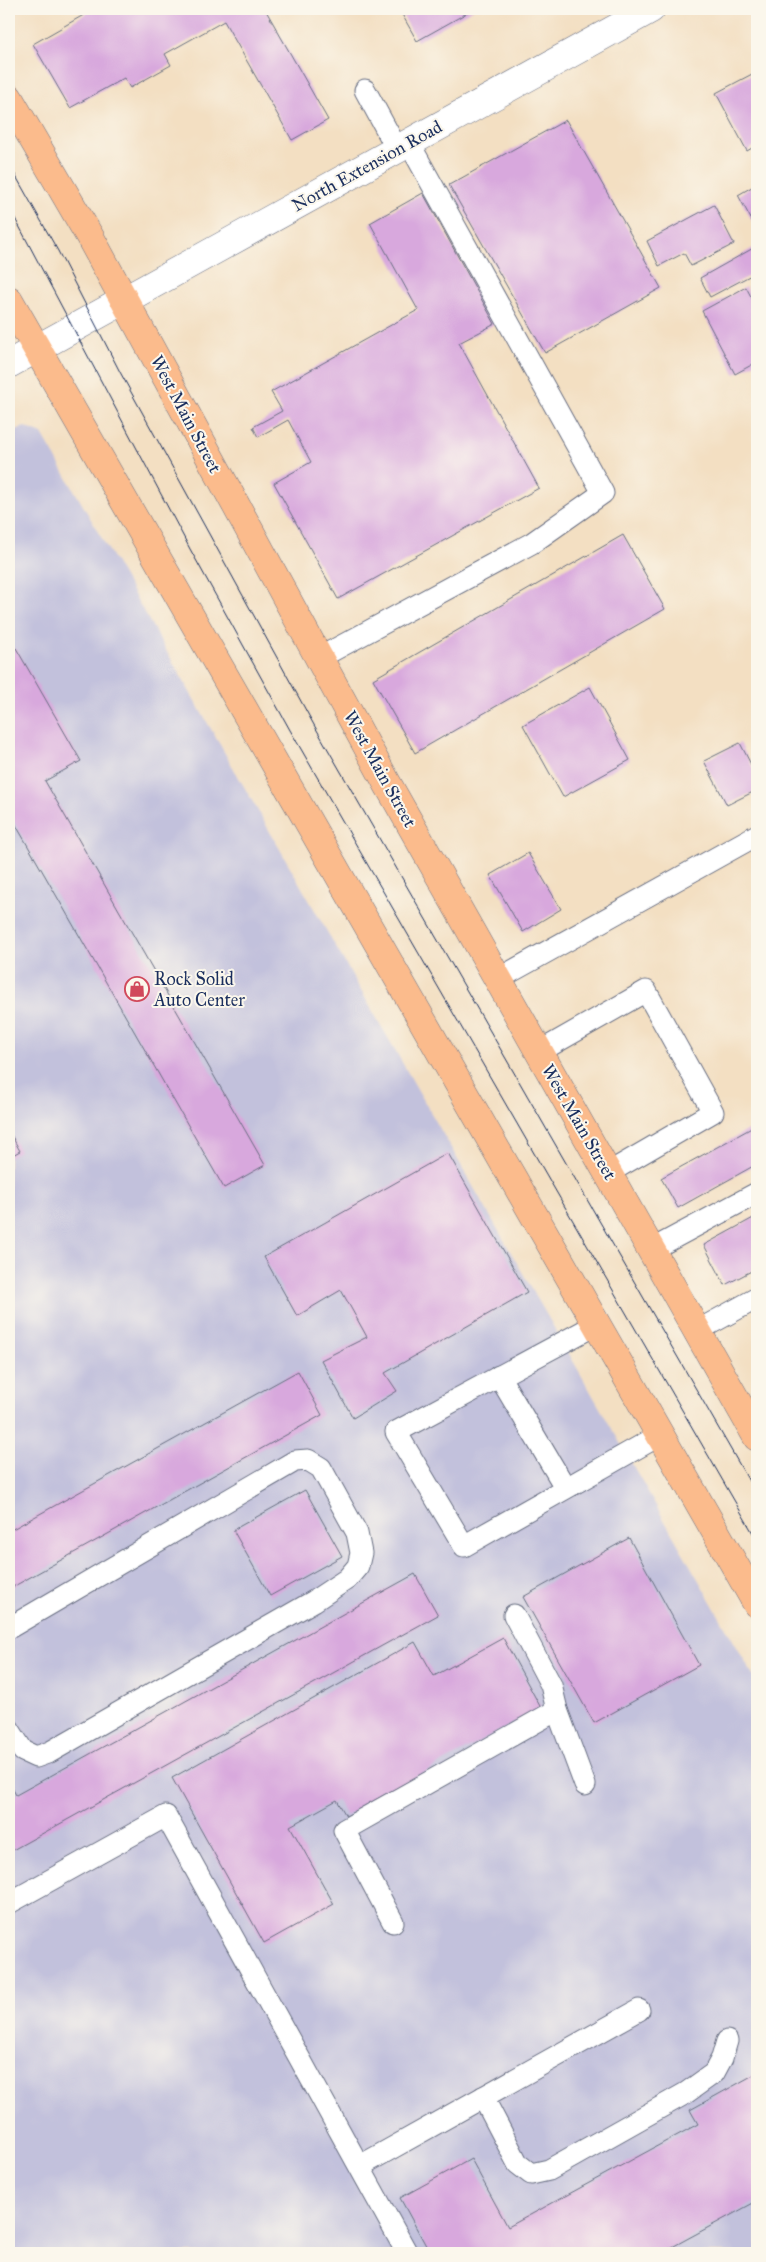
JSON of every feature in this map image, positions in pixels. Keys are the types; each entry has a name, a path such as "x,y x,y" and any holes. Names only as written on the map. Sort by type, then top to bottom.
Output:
{"main road":[{"name":"West Main Street","path":"9,98 90,237 319,658 757,1437"},
{"path":"9,300 757,1604"}],"street":[{"name":"North Extension Road","path":"9,364 651,9"}],"lane":[{"path":"319,658 532,543 603,493 403,146 365,90"},
{"path":"498,978 757,835"},
{"path":"539,1052 646,991 713,1112 608,1174"},
{"path":"651,1250 757,1192"},
{"path":"697,1331 757,1298"},
{"path":"597,1324 396,1432 464,1546 565,1487 660,1435"},
{"path":"499,1376 565,1487"},
{"path":"9,1628 295,1461 308,1460 321,1468 357,1533 361,1553 358,1566 347,1579 314,1601 50,1752 36,1757 23,1751 9,1728"},
{"path":"514,1615 551,1685 556,1710 585,1784"},
{"path":"394,1922 344,1830 556,1710"},
{"path":"9,1903 166,1816 407,2253"},
{"path":"360,2166 639,2010"},
{"path":"482,2097 518,2164 532,2174 549,2170 686,2092 714,2073 722,2058 727,2041"}],"shaded area":[{"path":"25,427 42,434 757,1682 757,2253 9,2253 9,432"}],"building":[{"path":"94,9 265,9 328,120 292,140 224,21 165,54 171,65 130,88 124,78 70,108 33,44"},
{"path":"399,9 474,9 417,41"},
{"path":"754,73 757,78 757,145 747,151 716,93"},
{"path":"566,120 661,288 545,353 449,185"},
{"path":"757,184 757,230 738,195"},
{"path":"423,193 495,324 459,343 539,488 338,599 274,483 311,462 288,420 258,437 253,427 282,411 271,392 418,310 370,223"},
{"path":"714,205 734,244 691,266 684,253 659,266 647,241"},
{"path":"757,246 757,272 710,297 700,278"},
{"path":"746,287 757,308 757,362 735,374 702,311"},
{"path":"623,535 665,609 415,753 373,679"},
{"name":"Rock Solid Auto Center","path":"16,648 81,761 45,781 265,1165 224,1188 9,813 9,652"},
{"path":"590,687 630,760 563,797 523,725"},
{"path":"740,743 757,776 757,790 727,805 704,761"},
{"path":"528,853 561,909 523,932 490,875"},
{"path":"757,1125 757,1164 678,1208 661,1178"},
{"path":"9,1131 20,1151 9,1157"},
{"path":"448,1153 527,1292 385,1373 397,1391 353,1418 321,1360 367,1337 341,1290 297,1316 264,1257"},
{"path":"757,1216 757,1268 725,1285 704,1245"},
{"path":"298,1371 322,1415 9,1589 9,1531"},
{"path":"305,1490 342,1556 270,1596 233,1530"},
{"path":"629,1538 699,1665 594,1723 523,1597"},
{"path":"415,1574 438,1615 9,1852 9,1782 16,1795"},
{"path":"503,1638 541,1708 346,1816 337,1800 290,1826 334,1904 264,1943 172,1778 415,1642 434,1676"},
{"path":"757,2073 757,2201 661,2253 430,2253 400,2198 471,2159 508,2227 698,2124 690,2110"}],"tram line":[{"path":"9,164 58,251 120,372 314,725 757,1495"},
{"path":"9,207 190,549 290,730 757,1540"}],"place":[{"name":"Rock Solid Auto Center","path":"137,989"}]}
